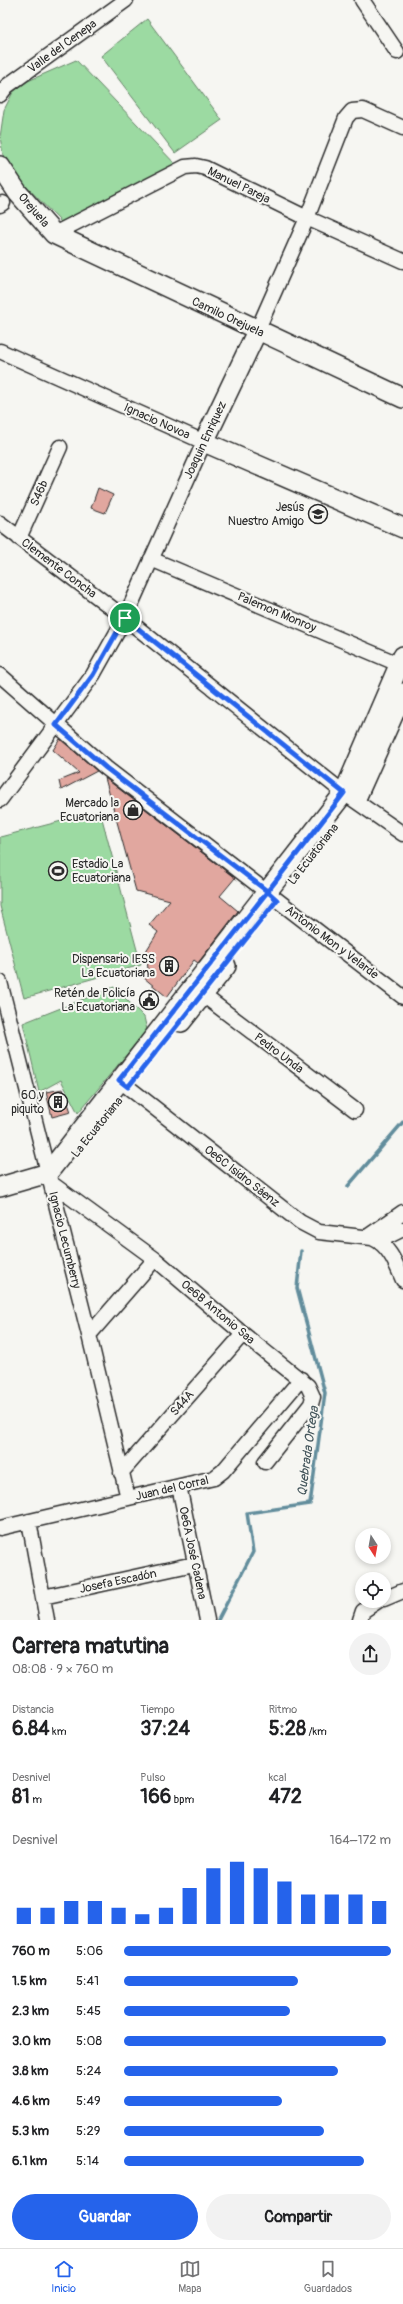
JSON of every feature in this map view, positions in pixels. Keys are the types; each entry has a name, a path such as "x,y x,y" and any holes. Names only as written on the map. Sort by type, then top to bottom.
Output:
{"street":[{"name":"Valle del Cenepa","path":"0,95 7,86 126,0"},
{"path":"362,0 397,52"},
{"name":"Joaquin Enriquez","path":"0,800 93,675 125,618 204,442 257,331 307,218 346,118 352,111 363,110 403,128"},
{"name":"Orejuela","path":"0,166 18,193 54,234"},
{"name":"Manuel Pareja","path":"54,234 185,167 196,166 205,168 307,218 403,261"},
{"name":"Camilo Orejuela","path":"54,234 257,331 403,398"},
{"name":"Ignacio Novoa","path":"0,351 204,442 403,528"},
{"name":"S46b","path":"19,538 60,447"},
{"name":"Clemente Concha","path":"0,523 125,618 350,796 403,834"},
{"name":"Palemon Monroy","path":"151,559 402,662"},
{"path":"350,796 402,662"},
{"name":"Antonio Mon y Velarde","path":"0,675 106,768 403,996"},
{"path":"0,1198 49,1178 350,796 403,693"},
{"name":"La Ecuatoriana","path":"124,1084 203,995 272,896"},
{"name":"Ignacio Lecumberry","path":"0,982 89,1335 128,1498"},
{"name":"Pedro Unda","path":"203,995 355,1110"},
{"name":"Oe6C Isidro Sáenz","path":"124,1084 300,1222 319,1232 373,1239"},
{"path":"0,1187 49,1178"},
{"name":"Oe6B Antonio Saa","path":"49,1178 155,1259 243,1334 302,1379 311,1391 313,1397 311,1404 265,1462"},
{"path":"373,1239 403,1212"},
{"path":"373,1239 403,1229"},
{"path":"373,1239 388,1251 403,1280"},
{"path":"89,1335 155,1259"},
{"name":"S44A","path":"121,1473 243,1334"},
{"name":"Juan del Corral","path":"1,1524 29,1521 214,1478 223,1471 302,1379"},
{"name":"Oe6A José Cadena","path":"179,1486 194,1564 207,1620"},
{"path":"29,1521 47,1620"},
{"name":"Josefa Escadón","path":"43,1597 194,1564"},
{"path":"391,1596 403,1591"},
{"path":"360,1620 363,1611 368,1608"}],"green space":[{"path":"147,19 222,120 175,153 101,56"},
{"path":"76,60 179,168 62,223 18,178 3,155 0,137 4,110 13,92 28,81"},
{"name":"Estadio La Ecuatoriana","path":"100,811 141,965 24,998 0,906 0,837"},
{"path":"114,987 144,1017 147,1030 78,1113 61,1080 39,1092 23,1023"}],"building":[{"path":"98,488 113,495 105,513 91,508"},
{"path":"60,739 97,771 61,790 59,781 79,773 53,750"},
{"path":"105,778 235,878 220,896 238,911 198,963 194,960 167,997 143,977 148,969 146,951 158,932 149,925 170,900 136,891"},
{"name":"60 y piquito","path":"63,1089 71,1112 52,1117 46,1092"}],"waterway":[{"name":"Quebrada Ortega","path":"348,1186 403,1122"},
{"name":"Quebrada Ortega","path":"218,1620 253,1552 247,1513 310,1504 325,1393 297,1288 301,1251"}],"place":[{"name":"Jesús Nuestro Amigo","path":"318,514"},
{"name":"Mercado la Ecuatoriana","path":"133,810"},
{"name":"Estadio La Ecuatoriana","path":"58,871"},
{"name":"Dispensario IESS La Ecuatoriana","path":"169,966"},
{"name":"Retén de Policía La Ecuatoriana","path":"149,1000"},
{"name":"60 y piquito","path":"58,1102"}],"route":[{"path":"125,618 93,675 56,725 106,768 267,891 277,900 203,995 128,1087 119,1080 217,956 242,923 267,891 344,793 125,618"}]}
